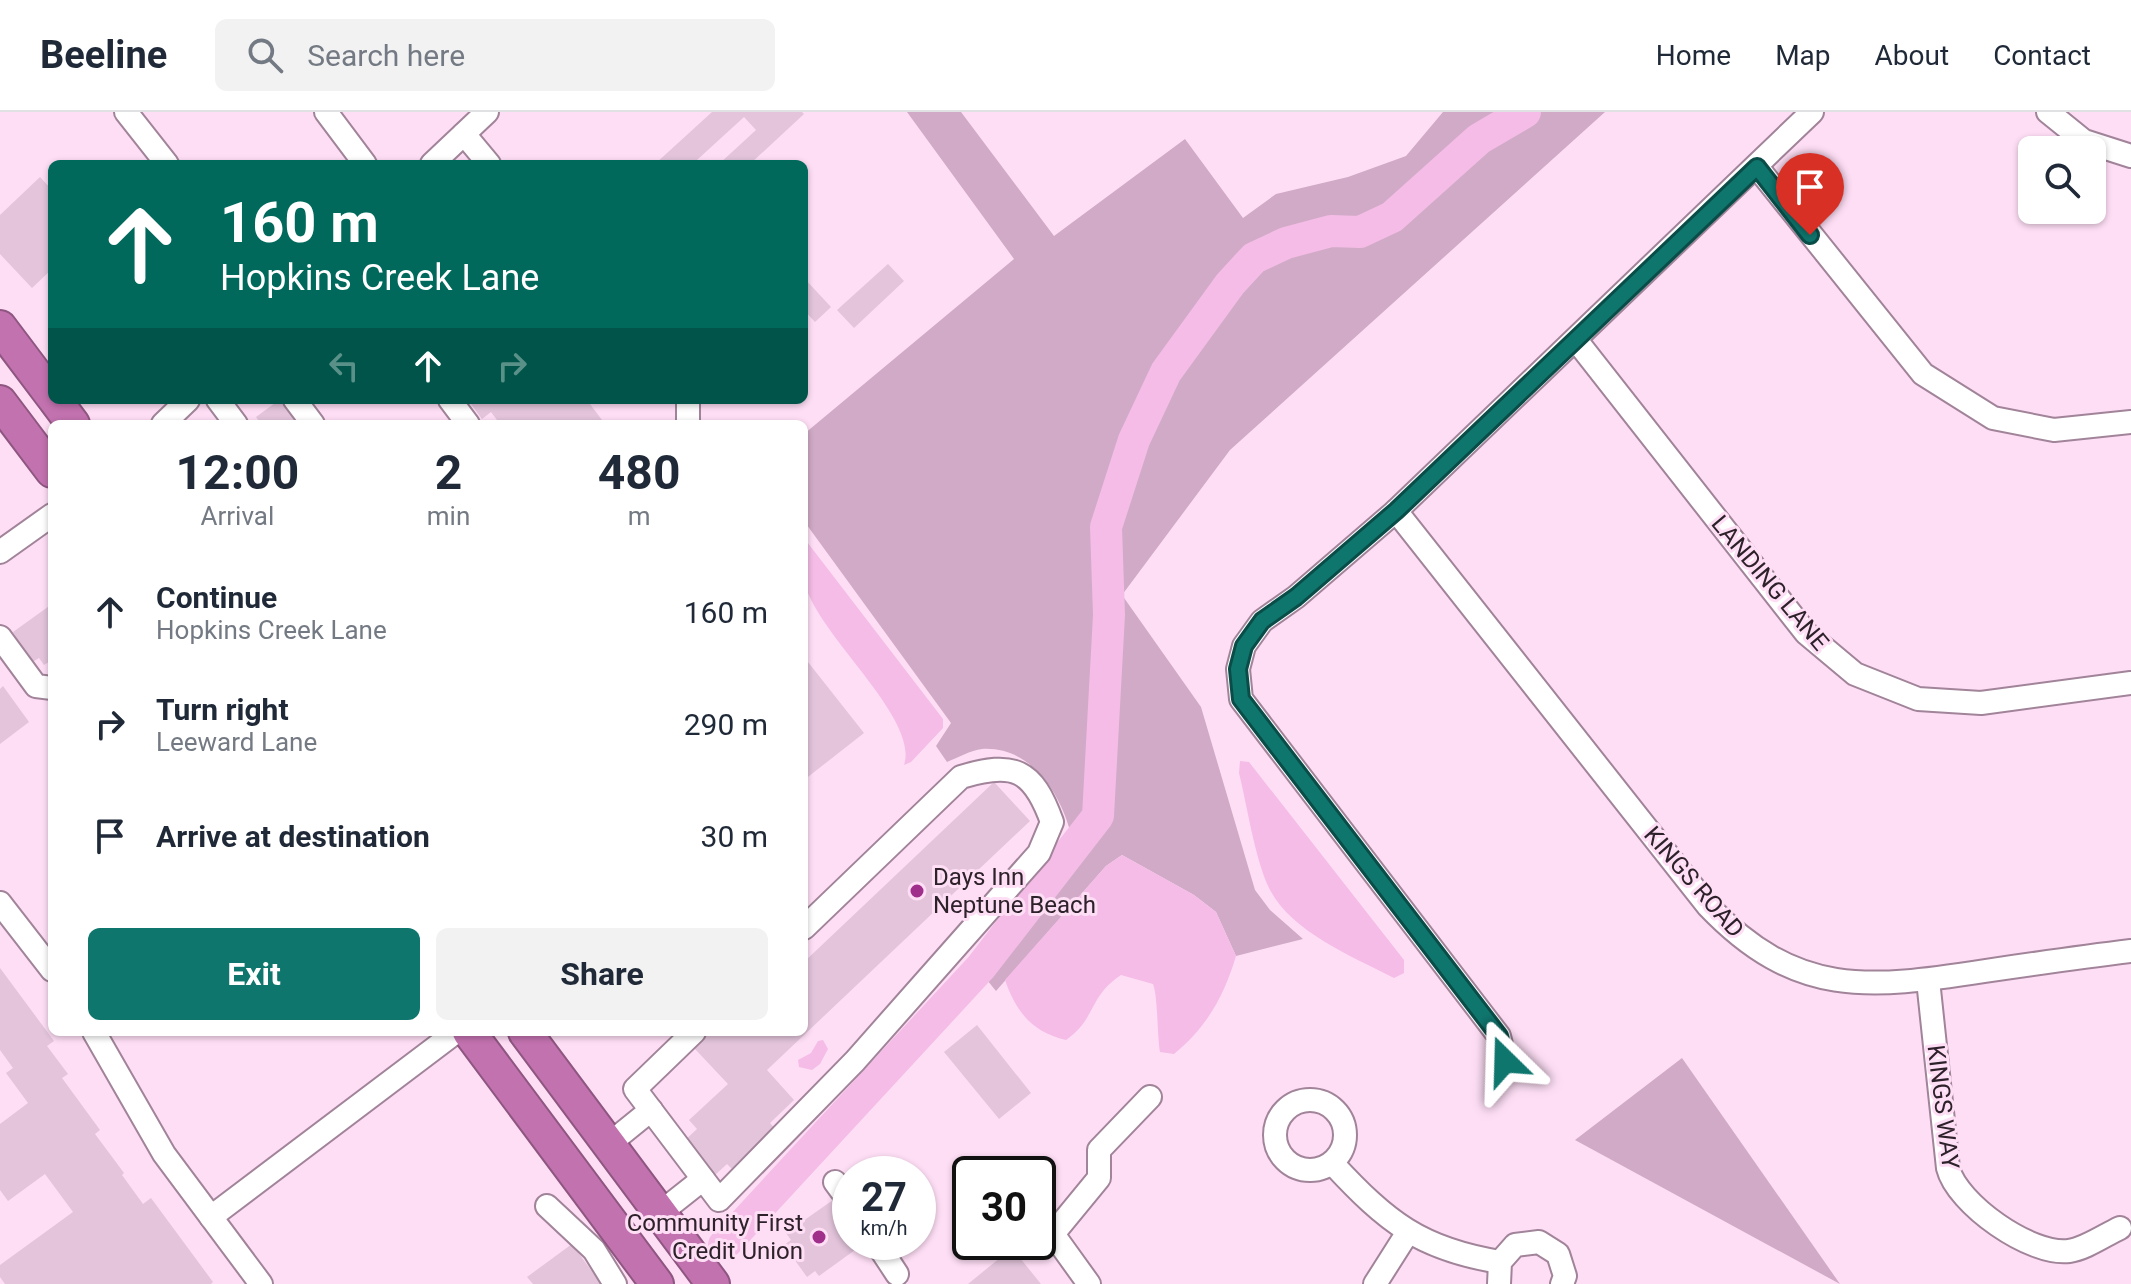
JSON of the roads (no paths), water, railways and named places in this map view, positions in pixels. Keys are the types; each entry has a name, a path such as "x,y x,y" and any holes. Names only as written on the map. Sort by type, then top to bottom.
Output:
{"highway":[{"path":"0,327 48,391"},
{"path":"0,402 48,466"},
{"path":"58,404 70,420"},
{"path":"472,1036 657,1284"},
{"path":"528,1036 713,1284"}],"street":[{"path":"126,112 164,160"},
{"path":"326,112 362,160"},
{"path":"436,160 487,112"},
{"path":"1505,1061 1499,1036 1241,699 1238,669 1244,646 1262,621 1296,597 1396,511 1812,112"},
{"path":"2048,112 2084,141 2131,156"},
{"path":"464,134 486,160"},
{"path":"1757,167 1923,374 1993,418 2054,430 2131,422"},
{"name":"LANDING LANE","path":"1576,340 1806,633 1855,674 1918,699 1981,703 2131,683"},
{"path":"167,420 184,404"},
{"name":"KINGS ROAD","path":"1396,511 1708,906 1733,932 1778,963 1804,973 1875,985 2131,951"},
{"path":"0,552 48,518"},
{"path":"0,637 36,686 48,688"},
{"path":"690,1036 635,1089 719,1200 855,1061 1039,853 1052,822 1044,801 1025,775 996,767 961,777 808,924"},
{"path":"0,903 48,965"},
{"name":"KINGS WAY","path":"1928,980 1948,1168 1957,1189 1982,1215 2044,1249 2070,1251 2120,1228"},
{"path":"96,1036 164,1154 261,1284"},
{"path":"211,1217 451,1036"},
{"path":"1089,1284 1053,1234 1099,1178 1099,1150 1150,1097"},
{"path":"609,1144 651,1110"},
{"path":"1333,1164 1367,1201 1408,1232 1500,1273 1515,1245 1539,1242 1558,1254 1565,1276 1562,1284"},
{"path":"660,1213 703,1179"},
{"path":"547,1206 594,1250 615,1284"},
{"path":"1375,1284 1408,1232"},
{"path":"888,1260 897,1274"}],"waterway":[{"path":"724,1245 981,967 1098,816 1109,615 1106,527 1134,440 1166,372 1230,284 1254,258 1286,243 1331,231 1360,232 1392,217 1479,139 1525,112"}],"place":[{"name":"Days Inn Neptune Beach","path":"917,891"},
{"name":"Community First Credit Union","path":"819,1237"}]}
